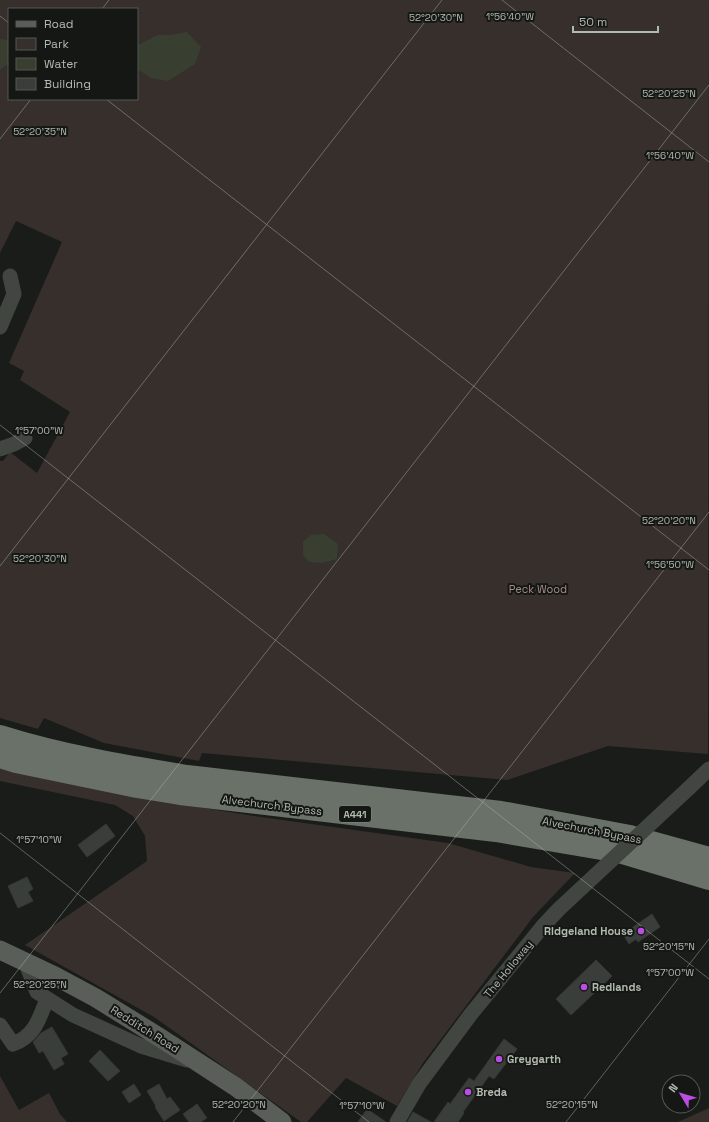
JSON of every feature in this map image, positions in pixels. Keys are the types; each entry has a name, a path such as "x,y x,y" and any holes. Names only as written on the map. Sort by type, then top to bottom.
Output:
{"highway":[{"name":"Alvechurch Bypass","path":"0,736 56,751 187,776 501,812 630,836 709,858"},
{"name":"Alvechurch Bypass","path":"0,757 16,762 180,794 496,831 619,852 709,878"}],"main road":[{"name":"Redditch Road","path":"0,950 25,961 96,998 236,1087 282,1122"}],"street":[{"path":"0,327 14,294 10,276"},
{"path":"0,449 25,438"},
{"name":"The Holloway","path":"397,1122 419,1084 466,1020 543,926 559,909 709,769"},
{"path":"25,961 37,992 73,1015 140,1046 200,1064"},
{"path":"0,1025 13,1044 23,1040 32,1031 47,999"}],"green space":[{"name":"Peck Wood","path":"0,0 709,0 708,754 608,746 507,780 202,753 199,761 104,743 44,718 38,729 0,718 0,461 3,461 10,452 37,473 70,412 20,380 24,371 9,363 62,242 16,221 0,253"},
{"path":"0,767 167,802 254,816 448,843 531,867 575,873 533,917 423,1063 397,1106 346,1078 307,1122 301,1122 154,1017 25,945 147,861 145,836 133,816 115,805 0,781"},
{"path":"0,1076 19,1110 49,1093 60,1114 67,1122 0,1122"},
{"path":"709,1108 709,1122 678,1122 696,1114 701,1114 701,1112"}],"water":[{"path":"187,32 201,47 195,64 168,81 151,78 138,70 138,45 158,35 171,35"},
{"path":"0,39 8,40 8,64 0,70"},
{"path":"324,534 338,544 337,559 322,563 309,562 303,555 303,542 311,535"}],"building":[{"path":"106,824 115,836 87,857 78,845"},
{"path":"27,877 33,889 28,892 33,901 18,908 8,886"},
{"name":"Ridgeland House","path":"652,914 660,927 638,942 636,939 629,944 623,934"},
{"name":"Redlands","path":"596,960 612,976 571,1015 556,999"},
{"path":"52,1027 68,1054 61,1058 64,1064 54,1070 43,1051 39,1053 33,1042 41,1033"},
{"path":"504,1039 517,1049 494,1079 489,1076 463,1112 464,1113 458,1122 434,1122 448,1102 450,1104 469,1078 474,1081"},
{"path":"100,1050 120,1071 108,1081 89,1061"},
{"path":"134,1084 141,1095 129,1103 122,1092"},
{"path":"159,1084 167,1099 170,1097 180,1110 164,1121 147,1091"},
{"path":"197,1104 207,1118 201,1122 189,1122 183,1114"},
{"path":"367,1109 386,1122 358,1122"},
{"path":"413,1112 431,1122 407,1122"}],"place":[{"name":"Ridgeland House","path":"641,931"},
{"name":"Redlands","path":"584,987"},
{"name":"Greygarth","path":"499,1059"},
{"name":"Breda","path":"468,1092"}]}
